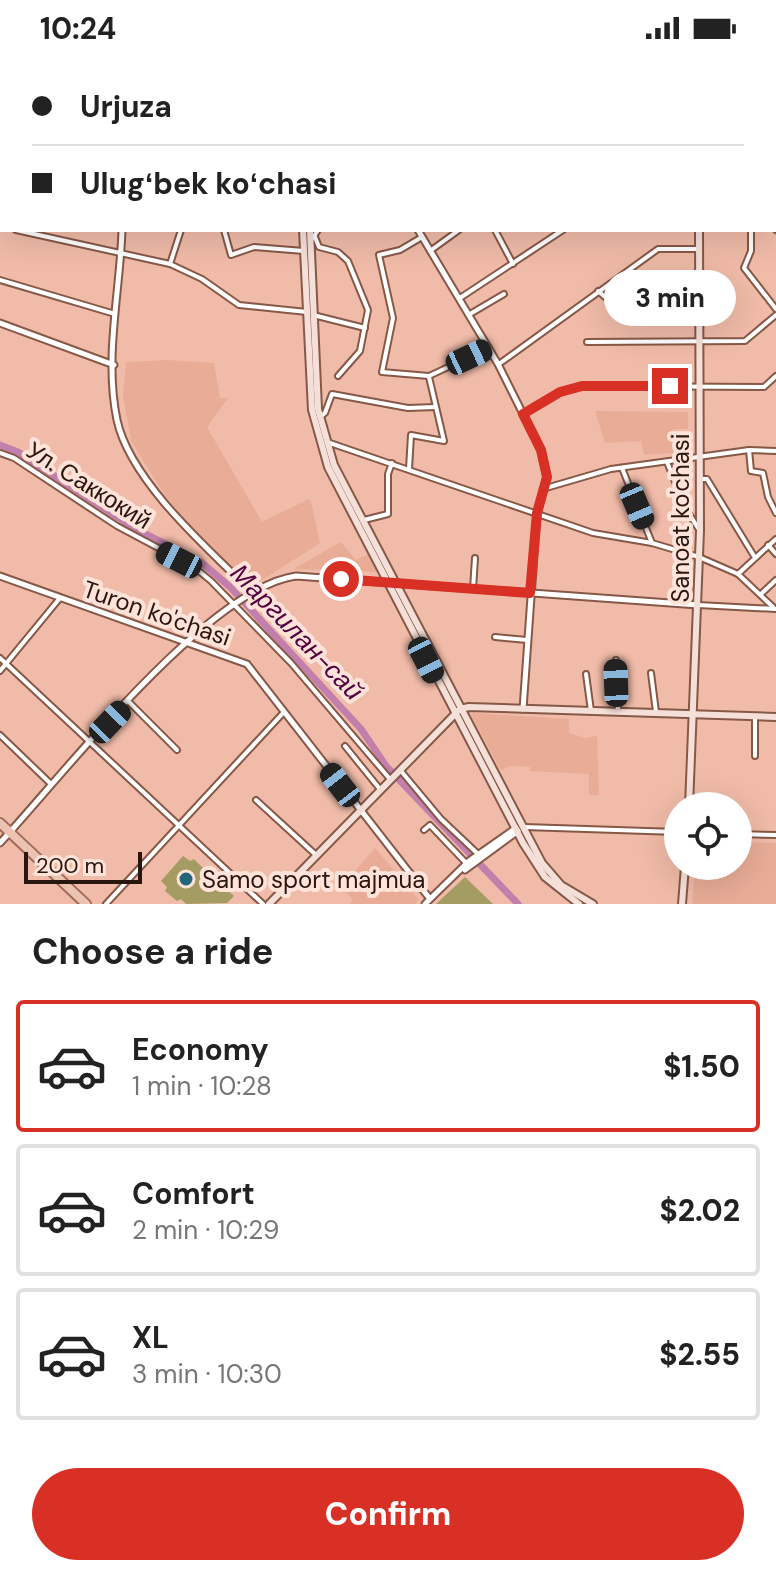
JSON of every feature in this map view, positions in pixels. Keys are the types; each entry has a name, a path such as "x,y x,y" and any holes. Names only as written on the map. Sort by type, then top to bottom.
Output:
{"main road":[{"path":"303,232 317,437 334,482 545,877 579,904"},
{"path":"309,301 313,238 311,232"},
{"name":"Sanoat ko'chasi","path":"690,792 700,531 699,232"},
{"path":"310,314 325,441 390,582"},
{"path":"266,904 456,711 523,709 693,717 776,717"},
{"path":"0,823 4,835 78,904"},
{"path":"518,829 549,873 571,893 593,904"},
{"path":"4,835 86,904"},
{"path":"682,904 684,880"}],"street":[{"path":"25,232 170,264 202,279 239,305 310,314 365,328"},
{"path":"122,232 115,314 117,421 150,484 203,545 252,592"},
{"path":"170,264 180,232"},
{"path":"225,232 231,255 254,247 304,251"},
{"path":"317,232 313,238 316,245 341,254 353,270 368,310 360,351 338,376"},
{"path":"419,232 498,364 541,450 546,488 537,513 523,709"},
{"path":"430,251 456,232"},
{"path":"496,232 513,264"},
{"path":"460,298 559,232"},
{"path":"587,342 745,341 776,312 744,268 751,251 751,232"},
{"path":"422,237 400,250 379,255 393,318 382,372 429,376 489,348"},
{"path":"498,364 658,249 699,249"},
{"path":"0,280 115,314"},
{"path":"598,291 605,297 699,299"},
{"path":"470,314 504,294"},
{"path":"0,323 114,365"},
{"path":"409,469 411,435 444,441 429,376"},
{"path":"523,414 560,392 582,386 764,387 776,376"},
{"path":"320,417 325,413 332,394 408,408 435,407"},
{"path":"4,835 186,640 252,592 276,580 296,576 765,611 775,608 738,574 699,557 652,543 593,533 325,441"},
{"path":"546,488 622,468 749,450 776,451"},
{"path":"749,450 751,471 764,474 768,497 776,513"},
{"name":"Ул. Саккокий","path":"0,453 36,471 117,526 194,567 235,604 291,663 389,778"},
{"path":"667,462 686,509 700,531"},
{"path":"362,521 388,514 388,474 392,463"},
{"path":"622,468 652,543"},
{"path":"700,479 707,479 754,556"},
{"path":"738,574 754,556 776,539"},
{"path":"768,545 776,554"},
{"path":"473,589 475,558"},
{"name":"Turon ko'chasi","path":"0,576 247,664 428,902"},
{"path":"761,594 776,580"},
{"path":"0,671 60,598"},
{"path":"495,637 527,640"},
{"path":"0,658 266,904"},
{"path":"616,660 619,713"},
{"path":"651,673 656,715"},
{"path":"586,674 591,712"},
{"path":"129,702 177,750"},
{"path":"106,904 284,712"},
{"path":"755,717 755,756"},
{"path":"0,735 51,784"},
{"path":"345,746 379,788"},
{"path":"399,768 441,819 478,857"},
{"path":"256,800 316,855"},
{"path":"424,830 430,825 469,864"},
{"path":"428,902 469,864 518,829 664,832"},
{"path":"752,834 776,835"}],"shaded area":[{"path":"167,360 214,363 220,398 228,398 207,427 262,522 309,499 311,502 320,543 256,584 249,585 194,532 166,497 131,441 123,396 126,362"},
{"path":"595,411 688,412 688,429 673,429 674,453 644,455 641,441 605,443"},
{"path":"341,542 356,560 368,554 379,572 293,569"},
{"path":"471,715 569,719 569,733 585,738 597,736 599,795 589,795 589,774 530,771 530,767 509,766 501,771"},
{"path":"752,842 776,843 776,904 692,904 694,880 752,880"},
{"path":"375,848 419,900 415,904 350,904 353,900 341,887"},
{"name":"Samo sport majmua","path":"183,856 190,861 194,859 211,881 214,878 234,896 227,903 186,904 181,899 177,901 165,891 167,887 161,881"},
{"path":"465,877 493,904 436,904"}],"waterway":[{"name":"Маргилан-сай","path":"0,445 18,452 134,528 201,562 230,587 361,729 386,766 518,904"}],"place":[{"name":"Samo sport majmua","path":"186,879"}],"route":[{"path":"341,579 530,593 537,513 547,477 541,450 523,414 560,392 582,386 670,386"}]}
